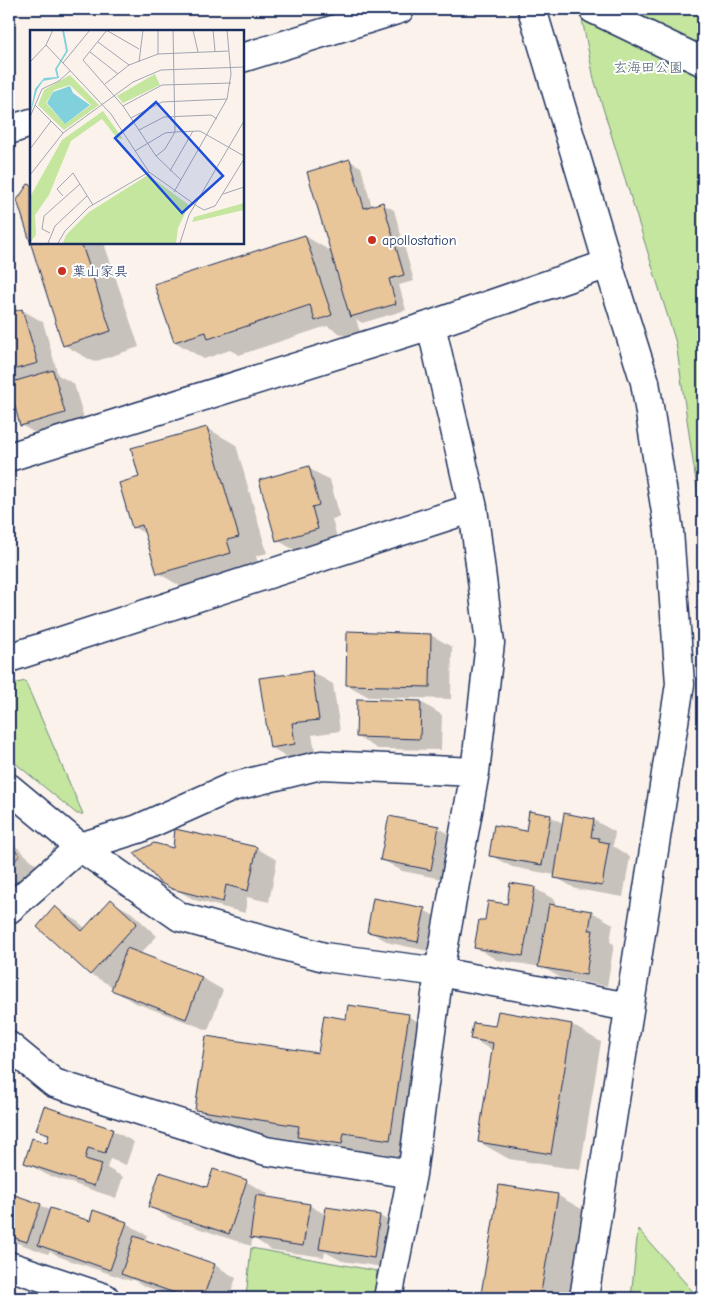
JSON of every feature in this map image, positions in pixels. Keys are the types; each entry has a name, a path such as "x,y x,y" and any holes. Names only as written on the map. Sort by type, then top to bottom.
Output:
{"street":[{"path":"244,57 400,9"},
{"path":"532,9 645,382 692,685 629,1007 584,1298"},
{"path":"593,9 703,62"},
{"path":"9,130 30,123"},
{"path":"9,456 431,325 608,264"},
{"path":"388,1298 412,1174 439,972 475,772 490,643 474,508 431,325"},
{"path":"9,658 474,508"},
{"path":"9,910 80,848 138,829 232,787 321,765 475,772"},
{"path":"9,788 80,848 180,917 324,957 439,972 629,1007"},
{"path":"9,1046 54,1083 266,1151 412,1174"},
{"path":"9,1266 105,1298"}],"green space":[{"name":"玄海田公園","path":"580,9 703,9 703,558 697,489 676,343 594,79"},
{"path":"25,681 83,814 77,814 9,758 9,685"},
{"path":"638,1229 695,1294 695,1298 631,1298"},
{"path":"251,1248 377,1271 374,1298 246,1298"}],"building":[{"path":"350,159 364,208 383,202 404,275 389,279 396,304 350,317 307,172"},
{"path":"28,184 30,185 30,241 17,200"},
{"path":"305,235 332,315 315,321 310,305 208,339 206,332 174,342 154,284"},
{"path":"31,244 82,244 111,331 63,346"},
{"path":"22,309 38,363 9,371 9,313"},
{"path":"53,370 65,413 20,426 9,383"},
{"path":"207,427 239,537 227,540 231,553 157,574 142,525 132,528 119,483 139,477 131,448"},
{"path":"309,466 319,505 312,507 318,529 276,541 259,480"},
{"path":"347,631 431,634 430,687 346,685"},
{"path":"312,671 319,720 292,723 295,744 270,748 259,678"},
{"path":"357,699 421,701 420,739 356,737"},
{"path":"529,811 551,815 542,865 489,856 494,825 526,831"},
{"path":"564,813 594,819 591,837 599,838 599,841 609,843 602,886 554,878"},
{"path":"389,816 439,826 431,870 380,860"},
{"path":"175,829 257,847 248,891 226,885 223,902 172,889 159,882 134,853 154,843 173,848"},
{"path":"9,845 20,855 9,867"},
{"path":"510,883 535,887 523,956 474,948 479,920 485,920 488,901 507,904"},
{"path":"373,898 425,908 418,942 367,932"},
{"path":"111,899 137,923 90,975 37,927 55,906 82,931"},
{"path":"549,904 592,911 589,930 593,930 586,975 538,967"},
{"path":"127,948 202,977 186,1019 111,990"},
{"path":"348,1005 409,1014 390,1140 344,1133 342,1144 297,1137 299,1126 195,1110 206,1036 318,1053 324,1015 346,1019"},
{"path":"498,1011 572,1024 551,1154 478,1142 493,1043 470,1039 473,1023 495,1026"},
{"path":"44,1106 113,1129 105,1153 88,1148 85,1159 102,1164 94,1186 24,1163 32,1138 47,1143 49,1134 36,1130"},
{"path":"213,1169 247,1180 229,1234 148,1207 160,1172 207,1187"},
{"path":"499,1185 558,1194 540,1298 506,1298 481,1294"},
{"path":"9,1193 41,1204 27,1242 9,1236"},
{"path":"256,1195 310,1204 303,1246 250,1238"},
{"path":"326,1207 380,1215 374,1258 319,1249"},
{"path":"50,1208 90,1221 93,1210 127,1222 110,1270 38,1245"},
{"path":"134,1236 215,1264 203,1298 189,1298 121,1274"}],"place":[{"name":"apollostation","path":"372,240"},
{"name":"葉山家具","path":"62,271"}]}
